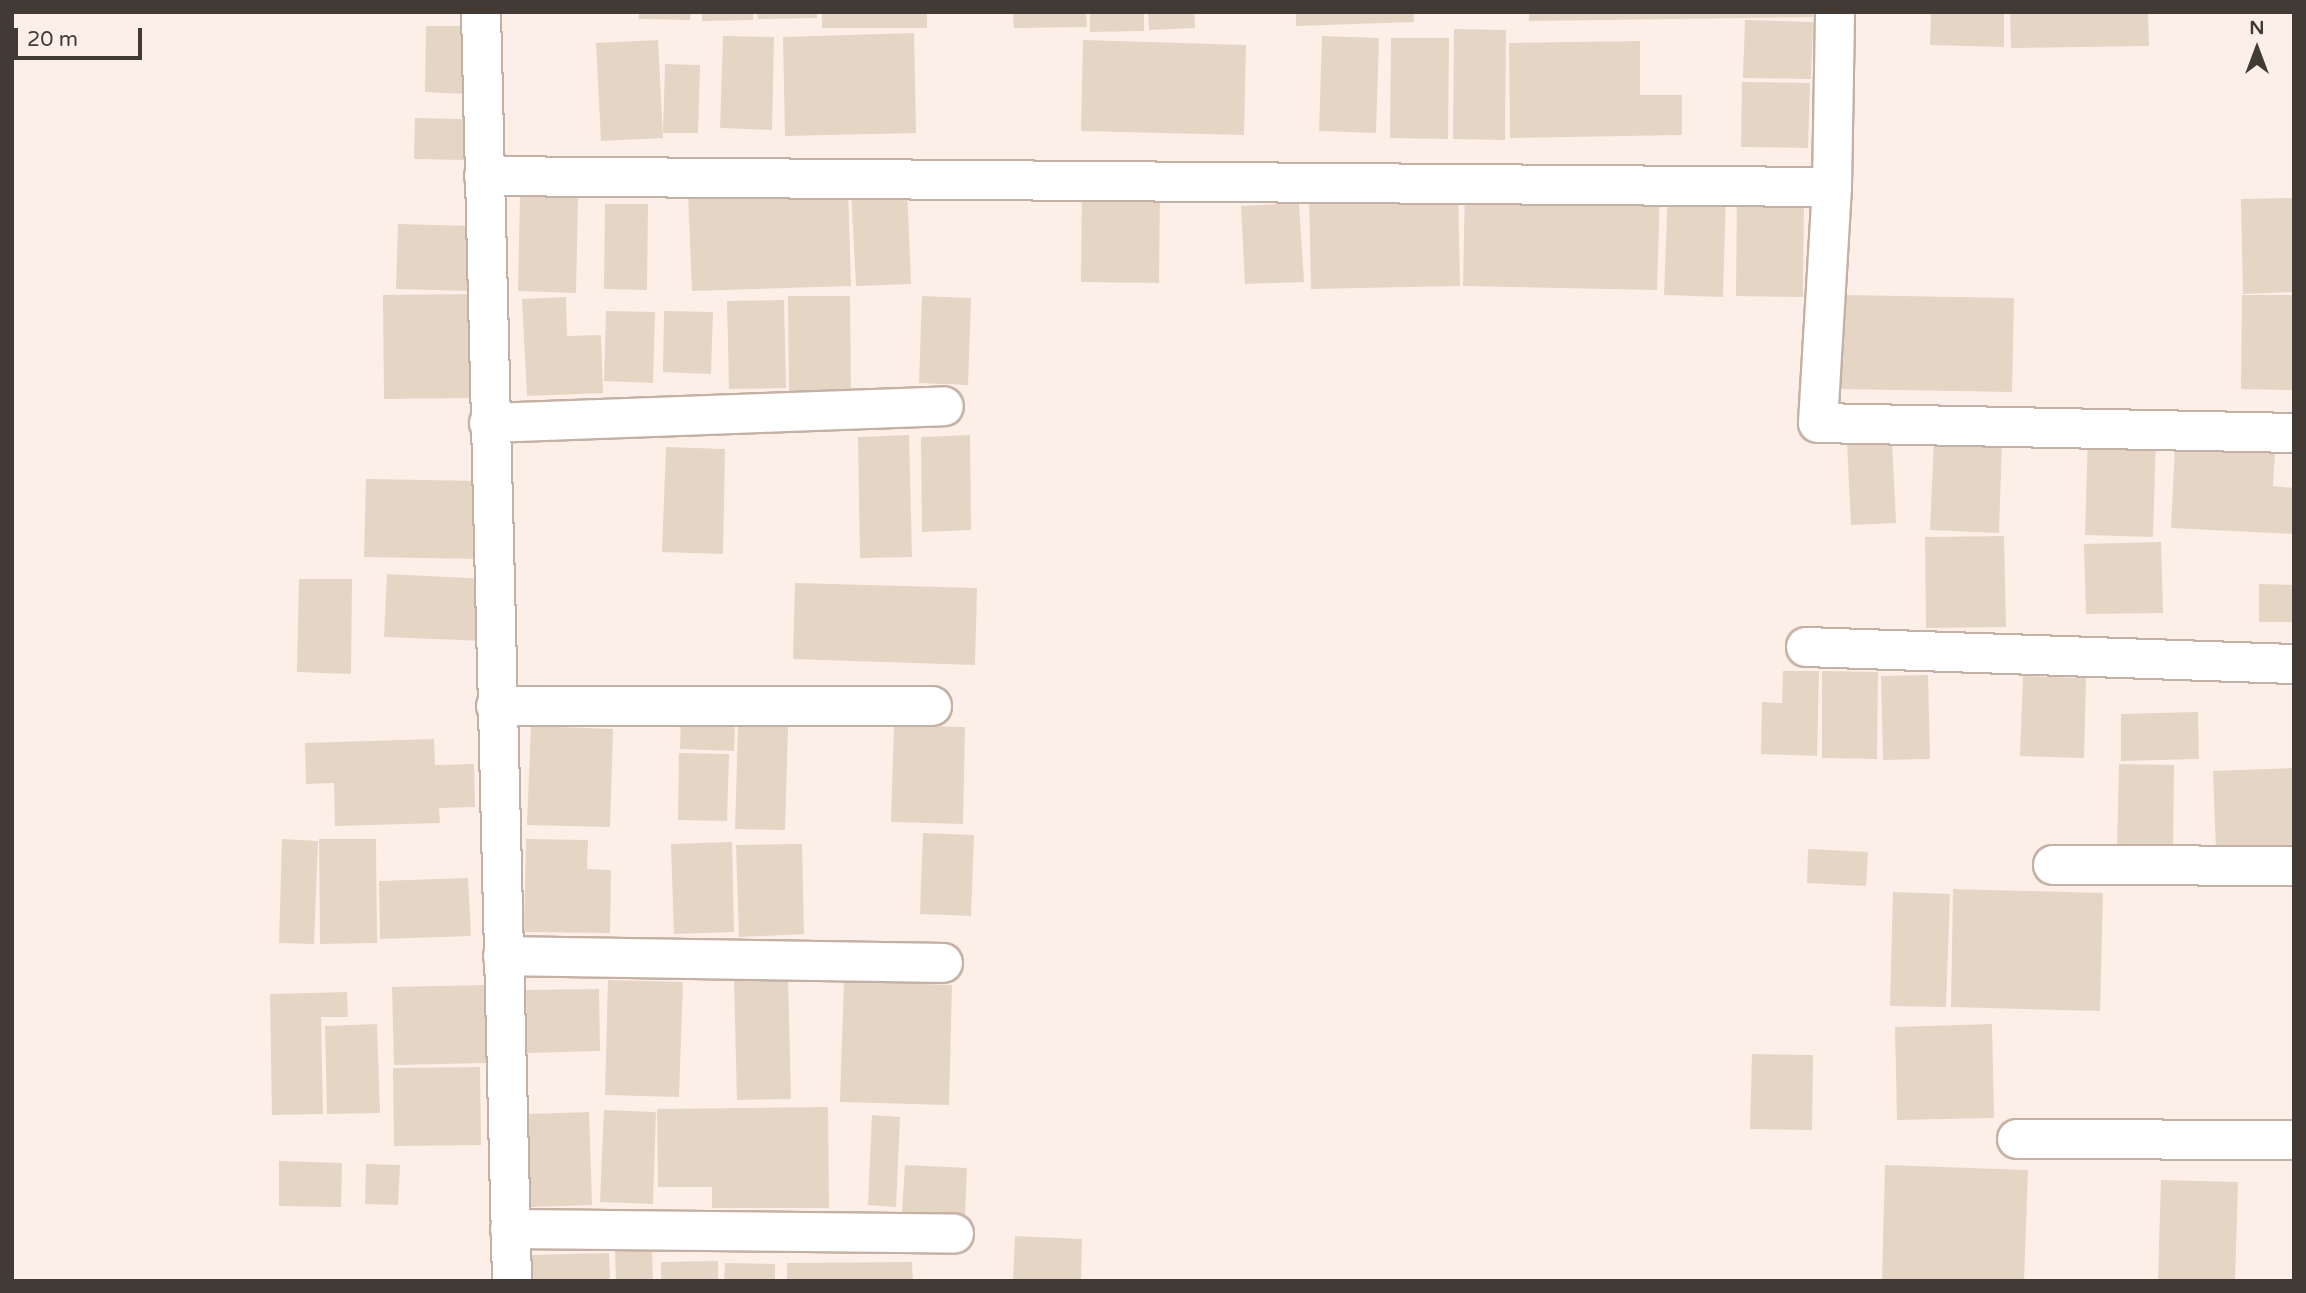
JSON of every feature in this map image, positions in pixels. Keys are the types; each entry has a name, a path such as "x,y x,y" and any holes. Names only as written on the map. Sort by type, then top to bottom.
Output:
{"street":[{"path":"481,12 512,1281"},
{"path":"1835,12 1832,187 1818,423 2294,433"},
{"path":"484,176 1832,187"},
{"path":"489,423 944,405"},
{"path":"1806,647 2294,664"},
{"path":"496,706 932,706"},
{"path":"2053,865 2294,866"},
{"path":"503,956 943,963"},
{"path":"2017,1139 2294,1140"},
{"path":"510,1228 954,1234"}],"building":[{"path":"639,12 691,12 690,20 639,19"},
{"path":"702,12 753,12 753,20 702,21"},
{"path":"757,12 817,12 817,18 758,19"},
{"path":"822,12 927,12 927,28 822,28"},
{"path":"1013,12 1086,12 1087,27 1014,28"},
{"path":"1090,12 1144,12 1144,31 1090,32"},
{"path":"1148,12 1194,12 1195,28 1149,30"},
{"path":"1296,12 1414,12 1414,22 1296,26"},
{"path":"1529,12 1813,12 1813,17 1529,21"},
{"path":"1931,12 2004,12 2004,47 1930,45"},
{"path":"2010,12 2148,12 2149,46 2011,48"},
{"path":"1745,20 1813,22 1811,79 1743,78"},
{"path":"426,26 469,26 468,94 425,92"},
{"path":"1454,29 1506,30 1505,140 1453,139"},
{"path":"914,33 916,133 785,136 783,37"},
{"path":"723,36 774,37 772,130 720,128"},
{"path":"1322,36 1379,38 1376,133 1319,131"},
{"path":"1391,38 1449,38 1448,139 1390,138"},
{"path":"658,40 663,138 601,141 596,43"},
{"path":"1083,40 1246,45 1244,135 1081,131"},
{"path":"1640,41 1640,95 1682,95 1682,135 1510,138 1509,43"},
{"path":"665,64 700,65 698,133 663,133"},
{"path":"1742,82 1810,83 1808,148 1741,147"},
{"path":"415,118 465,119 464,160 414,159"},
{"path":"1465,184 1660,189 1657,290 1463,286"},
{"path":"848,187 851,286 692,291 688,192"},
{"path":"907,187 911,284 856,286 851,190"},
{"path":"1082,187 1160,188 1159,283 1081,282"},
{"path":"1458,188 1460,286 1311,289 1309,191"},
{"path":"1668,189 1726,191 1723,297 1664,295"},
{"path":"1737,192 1804,193 1803,297 1736,296"},
{"path":"520,195 578,196 576,293 518,291"},
{"path":"2294,198 2294,292 2243,294 2241,199"},
{"path":"1299,203 1304,282 1245,284 1241,206"},
{"path":"605,204 648,204 647,290 604,289"},
{"path":"398,224 475,226 473,291 396,289"},
{"path":"475,294 477,398 384,399 383,295"},
{"path":"1843,295 2014,298 2012,392 1841,389"},
{"path":"2242,295 2294,295 2294,390 2241,389"},
{"path":"788,296 850,296 851,396 789,397"},
{"path":"922,296 971,298 968,385 919,383"},
{"path":"566,297 567,336 601,335 603,393 527,396 522,299"},
{"path":"784,300 786,388 729,389 727,301"},
{"path":"606,311 655,312 653,383 604,381"},
{"path":"664,311 713,312 711,374 663,372"},
{"path":"2088,434 2156,436 2153,537 2085,535"},
{"path":"909,435 912,557 860,558 858,437"},
{"path":"970,435 971,530 922,532 921,437"},
{"path":"1934,440 2002,442 1999,533 1930,530"},
{"path":"1892,441 1896,523 1851,525 1847,443"},
{"path":"2175,446 2275,451 2273,486 2294,488 2294,534 2171,528"},
{"path":"666,447 725,449 723,554 662,552"},
{"path":"366,479 482,481 480,559 364,557"},
{"path":"2004,536 2006,627 1926,628 1925,537"},
{"path":"2161,542 2163,613 2086,614 2084,544"},
{"path":"387,574 488,579 485,641 384,637"},
{"path":"299,579 352,579 351,674 297,672"},
{"path":"795,583 977,588 975,665 793,659"},
{"path":"2259,584 2294,585 2294,622 2259,622"},
{"path":"1783,671 1819,671 1817,756 1761,754 1762,702 1782,703"},
{"path":"1822,671 1878,672 1877,759 1822,758"},
{"path":"1928,675 1930,759 1883,760 1881,676"},
{"path":"2023,676 2086,678 2084,758 2020,756"},
{"path":"2198,712 2199,759 2121,761 2121,714"},
{"path":"681,720 735,721 734,751 680,749"},
{"path":"894,725 965,727 963,824 891,822"},
{"path":"531,726 613,729 610,827 527,825"},
{"path":"738,726 788,727 785,830 735,829"},
{"path":"434,739 435,765 474,764 475,807 439,808 440,823 335,826 334,783 306,784 305,743"},
{"path":"679,753 729,754 727,821 678,820"},
{"path":"2119,764 2174,765 2173,852 2117,851"},
{"path":"2294,768 2294,849 2216,851 2213,771"},
{"path":"923,833 974,835 971,916 920,914"},
{"path":"282,839 318,841 314,944 279,943"},
{"path":"319,839 376,839 377,943 320,944"},
{"path":"526,839 588,840 587,869 611,870 610,933 524,932"},
{"path":"732,842 734,932 674,934 671,844"},
{"path":"802,844 804,934 739,937 736,845"},
{"path":"1808,849 1868,852 1866,886 1807,883"},
{"path":"468,878 471,936 380,939 379,881"},
{"path":"1953,889 2103,893 2100,1011 1951,1007"},
{"path":"1893,892 1950,894 1946,1007 1890,1006"},
{"path":"788,979 791,1099 737,1100 734,980"},
{"path":"608,980 683,982 679,1097 605,1095"},
{"path":"844,981 952,985 949,1105 840,1102"},
{"path":"486,985 488,1063 394,1065 392,987"},
{"path":"599,989 600,1051 527,1053 526,990"},
{"path":"347,992 348,1017 321,1017 323,1114 272,1115 270,994"},
{"path":"377,1024 380,1113 327,1114 325,1026"},
{"path":"1992,1024 1994,1118 1897,1120 1895,1027"},
{"path":"1752,1054 1813,1055 1812,1130 1750,1129"},
{"path":"480,1067 481,1145 394,1146 393,1068"},
{"path":"828,1107 829,1208 712,1208 712,1187 658,1187 657,1109"},
{"path":"604,1110 656,1112 653,1204 600,1202"},
{"path":"589,1112 592,1205 531,1207 528,1114"},
{"path":"872,1115 900,1117 896,1207 868,1205"},
{"path":"279,1161 342,1163 341,1207 279,1206"},
{"path":"366,1164 400,1165 398,1205 365,1204"},
{"path":"905,1165 967,1168 965,1216 902,1212"},
{"path":"1885,1165 2028,1170 2024,1281 1882,1281"},
{"path":"2161,1180 2238,1182 2235,1281 2158,1281"},
{"path":"1015,1236 1082,1239 1081,1281 1013,1281"},
{"path":"652,1250 653,1281 616,1281 615,1251"},
{"path":"609,1253 610,1281 533,1281 532,1255"},
{"path":"718,1261 718,1281 661,1281 661,1262"},
{"path":"912,1262 913,1281 787,1281 787,1263"},
{"path":"725,1263 775,1264 775,1281 724,1281"}]}
